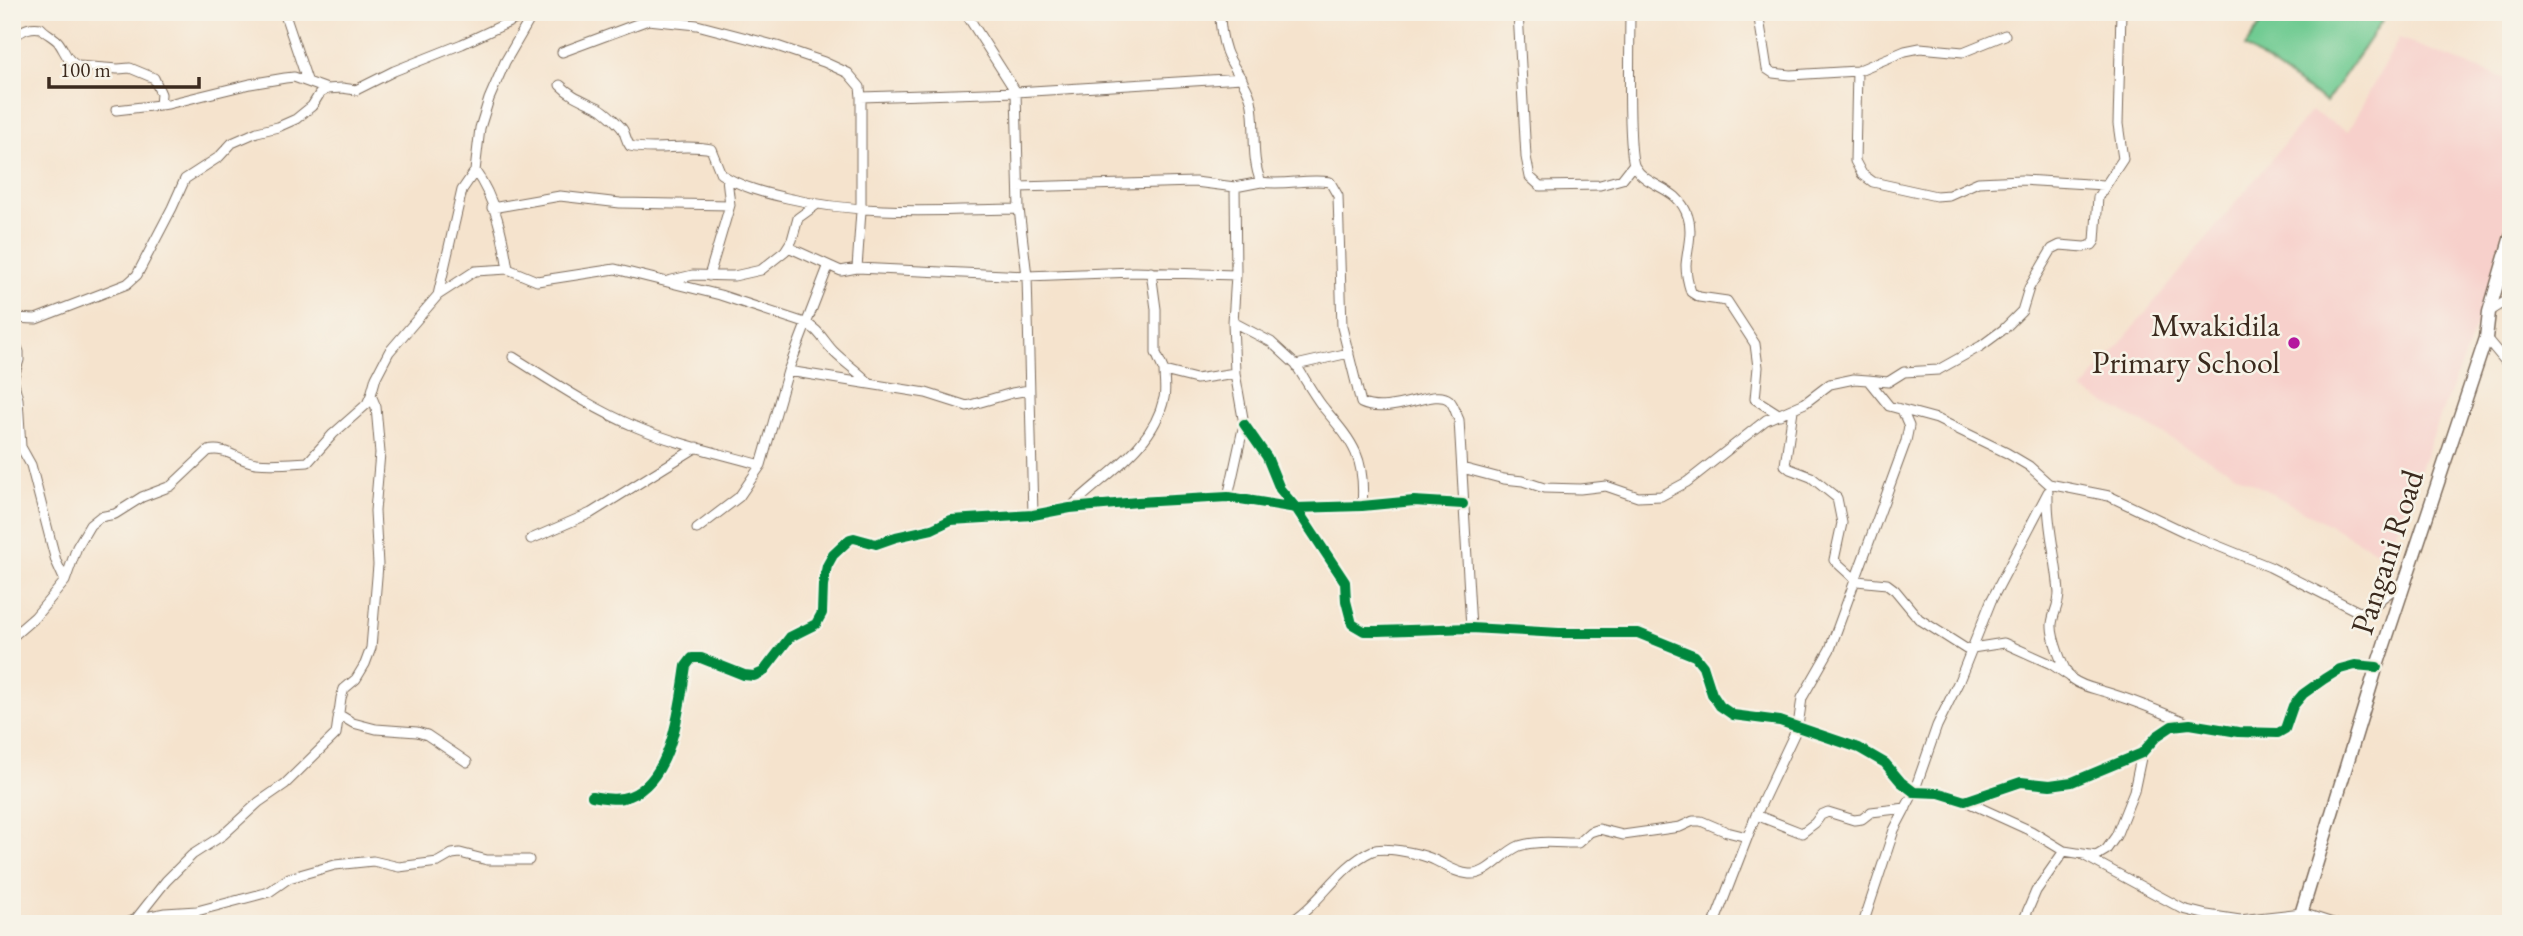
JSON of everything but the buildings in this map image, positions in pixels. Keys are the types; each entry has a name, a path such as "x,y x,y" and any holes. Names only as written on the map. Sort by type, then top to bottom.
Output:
{"main road":[{"name":"Pangani Road","path":"2300,918 2377,667 2486,338 2489,312 2511,236"}],"street":[{"path":"284,12 307,80"},
{"path":"12,318 36,319 110,293 127,284 137,275 185,179 219,157 232,143 296,119 327,89 356,90 532,12"},
{"path":"438,295 462,190 475,171 480,128 489,99 532,12"},
{"path":"965,12 1016,92 1019,209 1027,276 1032,515"},
{"path":"1220,12 1226,52 1250,97 1255,119 1257,173 1261,182"},
{"path":"1518,12 1526,157 1530,177 1540,186 1600,185 1622,179 1633,165"},
{"path":"1630,12 1633,165 1643,177 1672,193 1684,206 1689,220 1686,269 1691,292 1699,297 1727,301 1755,344 1758,367 1755,399 1780,415"},
{"path":"1758,12 1767,69 1773,73 1790,75 1857,71 1905,51 1920,48 1963,52 2005,35"},
{"path":"1461,468 1544,488 1580,489 1606,486 1638,498 1661,496 1687,482 1766,420 1793,410 1830,384 1854,379 1888,382 1904,372 1938,370 2004,329 2022,311 2029,288 2052,249 2060,245 2084,247 2095,241 2098,197 2104,184 2116,173 2123,159 2118,124 2120,12"},
{"path":"562,52 648,20 697,25 777,46 848,73 859,87 861,97 861,211 857,268"},
{"path":"12,37 22,29 41,27 48,36 58,41 70,62 78,66 137,69 154,78 161,94 160,105"},
{"path":"1857,71 1855,161 1862,174 1873,182 1936,196 1949,195 1978,181 2104,184"},
{"path":"116,110 196,99 270,80 294,77 327,89"},
{"path":"861,97 1016,92 1242,78"},
{"path":"560,85 571,96 600,108 609,115 614,123 623,128 629,146 641,149 687,146 711,149 721,174 756,191 816,205 861,211 1019,209"},
{"path":"475,171 485,184 508,270"},
{"path":"709,276 730,205 727,178"},
{"path":"1019,187 1195,182 1235,187 1261,182 1331,182 1336,189 1340,230 1342,327 1361,403 1370,407 1396,407 1429,397 1443,396 1451,401 1459,420 1471,628"},
{"path":"1228,498 1244,424 1235,373 1233,321 1236,275 1235,187"},
{"path":"492,208 560,196 621,203 730,205"},
{"path":"667,282 693,275 734,276 761,270 788,247 798,218 816,205"},
{"path":"788,247 841,271 857,268 1027,276 1151,272 1236,275"},
{"path":"697,529 740,497 761,465 788,371 828,267"},
{"path":"12,637 35,617 65,581 77,547 90,525 100,517 115,514 142,497 170,486 208,451 220,450 239,459 257,463 308,462 333,434 367,404 376,377 389,352 438,295 475,271 508,270 537,281 615,269 732,299 811,326 832,351 869,383"},
{"path":"1070,508 1130,456 1146,439 1158,418 1165,396 1164,371 1156,353 1156,309 1151,272"},
{"path":"2489,312 2511,295"},
{"path":"1233,321 1270,342 1296,365 1321,405 1344,430 1360,461 1364,484 1362,506"},
{"path":"12,335 19,352 13,379 18,399 21,447 31,465 55,561 65,581"},
{"path":"2486,338 2511,368"},
{"path":"1296,365 1349,353"},
{"path":"513,357 575,396 636,427 761,465"},
{"path":"788,371 926,393 967,406 1029,390"},
{"path":"1164,371 1196,379 1235,373"},
{"path":"1868,380 1889,406 1937,419 2007,453 2029,466 2048,488 2049,527 2056,556 2059,599 2052,622 2054,642 2069,676"},
{"path":"136,919 166,881 192,855 223,835 259,802 285,784 336,734 344,689 361,672 371,648 378,565 375,511 380,453 376,407 371,395"},
{"path":"1793,410 1785,465 1811,477 1837,498 1842,523 1834,560 1857,580 1887,583 1919,619 1966,649 2004,643 2051,664 2082,686 2113,694 2190,724 2238,732 2278,733 2285,729 2293,706 2303,694 2324,679 2340,669 2355,665 2377,667"},
{"path":"1714,924 1756,815 1798,726 1802,698 1830,649 1857,580 1906,440 1909,426 1902,410"},
{"path":"1244,424 1267,457 1280,489 1296,508 1345,582 1352,624 1364,631 1471,628 1559,633 1638,633 1695,656 1703,666 1712,694 1720,706 1733,715 1766,717 1859,748 1885,763 1901,782 1914,792 1939,793 1965,801 2031,831 2064,851 2082,855 2096,856 2106,850 2116,836 2134,791 2142,753"},
{"path":"531,539 591,513 697,447"},
{"path":"2048,488 2109,496 2191,535 2270,567 2359,612 2371,611 2382,597 2406,580"},
{"path":"1863,924 1894,830 1914,792 1937,726 1973,648 1991,601 2048,488"},
{"path":"592,796 621,799 632,796 650,780 676,732 686,666 692,658 701,658 744,675 754,676 763,672 790,637 816,624 822,613 827,566 833,555 850,539 876,544 932,529 951,520 1032,515 1070,508 1228,498 1296,508 1414,501 1463,504"},
{"path":"338,714 353,723 376,729 427,735 467,762"},
{"path":"1965,801 2021,782 2050,785 2072,782 2142,753 2157,736 2172,726 2190,724"},
{"path":"1756,815 1802,833 1828,812 1854,820 1862,819 1871,812 1906,808"},
{"path":"1287,924 1303,915 1351,864 1376,849 1395,849 1430,858 1468,874 1481,874 1505,853 1522,845 1578,843 1590,832 1599,829 1623,835 1680,827 1693,821 1701,821 1747,837"},
{"path":"2022,924 2036,891 2064,851"},
{"path":"125,924 165,913 197,911 269,892 289,878 335,865 373,861 399,867 438,862 452,854 460,853 487,860 529,860"},
{"path":"2082,855 2183,909 2240,920 2300,918 2336,924"}],"shaded area":[{"name":"Mwakidila Primary School","path":"2399,38 2511,81 2511,199 2487,297 2386,556 2082,390 2311,111 2348,131"}],"green space":[{"path":"2269,12 2388,12 2326,102 2245,47"}],"cycle path":[{"path":"1244,424 1267,457 1280,489 1296,508 1345,582 1346,601 1352,624 1364,631 1471,628 1559,633 1638,633 1695,656 1703,666 1712,694 1720,706 1733,715 1780,721 1859,748 1885,763 1901,782 1914,792 1939,793 1965,801 2021,782 2050,785 2072,782 2142,753 2157,736 2172,726 2190,724 2238,732 2278,733 2285,729 2293,706 2303,694 2324,679 2340,669 2355,665 2377,667"},
{"path":"592,796 625,798 645,787 656,774 672,739 686,666 692,658 701,658 744,675 754,676 763,672 790,637 816,624 822,613 827,566 833,555 850,539 876,544 932,529 951,520 1033,515 1070,508 1138,502 1228,497 1296,508 1414,501 1463,504"}],"place":[{"name":"Mwakidila Primary School","path":"2294,343"}]}
